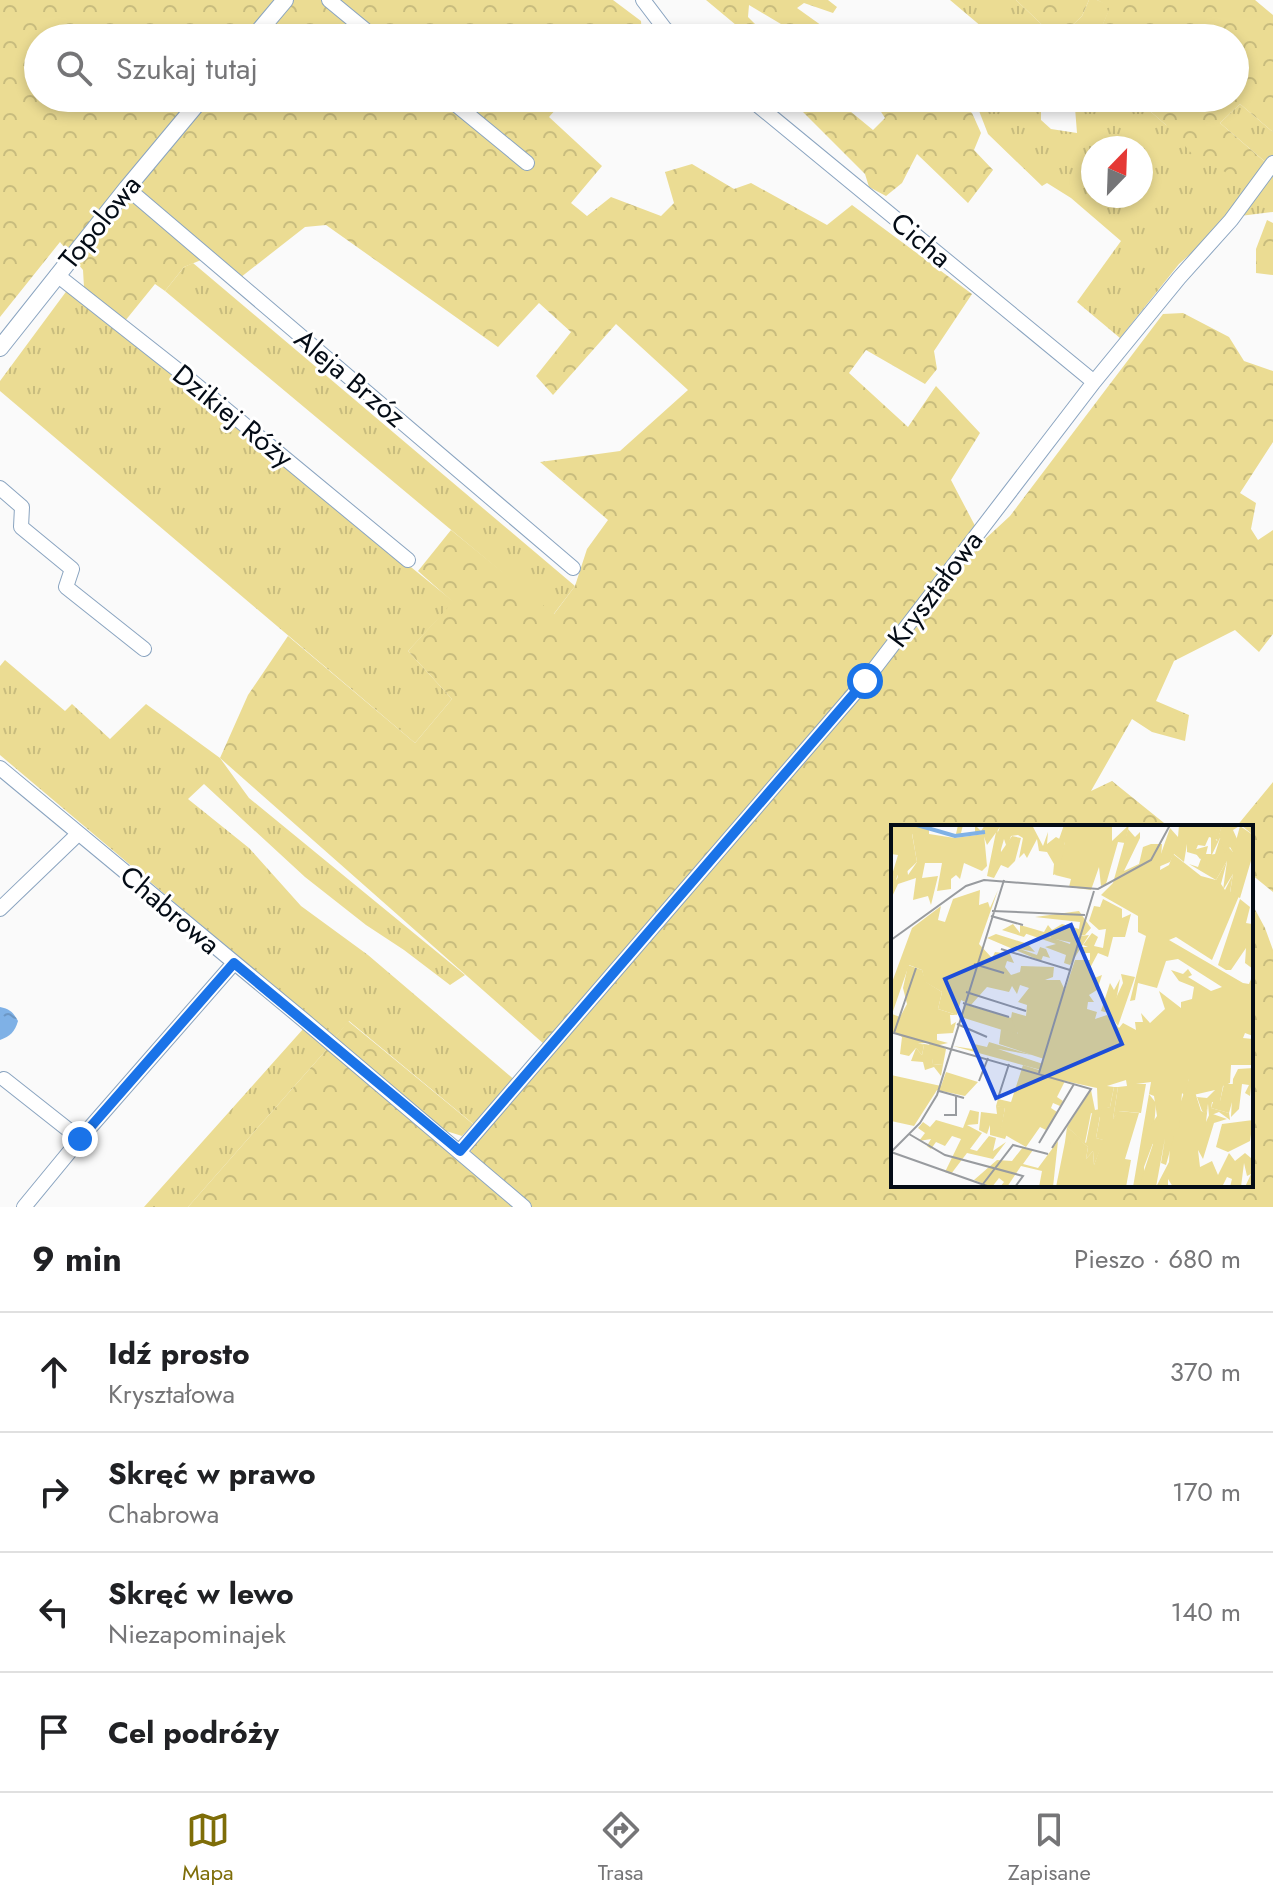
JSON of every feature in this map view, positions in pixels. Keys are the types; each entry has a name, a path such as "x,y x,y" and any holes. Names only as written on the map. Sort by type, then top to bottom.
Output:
{"street":[{"path":"265,24 285,0"},
{"path":"329,0 358,24"},
{"path":"643,0 661,24"},
{"name":"Topolowa","path":"0,348 190,112"},
{"path":"465,112 527,163"},
{"name":"Cicha","path":"766,112 1094,382"},
{"name":"Kryształowa","path":"460,1151 865,681 1094,382 1231,220 1273,163"},
{"name":"Aleja Brzóz","path":"127,188 573,568"},
{"name":"Dzikiej Róży","path":"57,275 189,379 408,560"},
{"path":"0,488 22,507 21,527 72,569 66,587 144,649"},
{"name":"Chabrowa","path":"0,768 524,1207"},
{"path":"0,909 78,834"},
{"path":"24,1207 234,963"},
{"path":"4,1079 80,1139"}],"green space":[{"path":"0,0 613,0 641,24 24,24 24,112 553,112 549,117 602,166 571,203 587,216 611,197 661,216 674,203 665,172 692,164 734,189 751,183 827,225 852,205 972,294 934,351 937,369 925,384 866,350 849,373 908,427 936,386 980,433 951,480 983,541 1010,516 1163,314 1183,313 1229,337 1244,361 1273,371 1273,442 1240,493 1256,503 1251,529 1258,540 1273,530 1273,634 1259,652 1235,630 1174,661 1156,701 1189,715 1185,741 1152,732 1132,719 1091,791 1112,781 1167,825 891,825 891,1187 1253,1187 1253,906 1273,950 1273,1207 531,1207 470,1155 473,1144 553,1052 220,758 248,695 288,636 415,743 452,699 408,651 453,602 418,571 451,530 554,614 575,586 587,549 608,520 540,462 620,451 688,390 616,324 553,395 536,376 571,332 539,303 498,347 326,225 305,227 236,281 206,258 184,267 165,291 155,284 125,321 84,287 83,270 60,242 0,317"},
{"path":"706,0 828,0 837,7 833,13 804,3 797,8 819,24 781,24 749,5 748,17 755,24 735,24"},
{"path":"950,0 1016,0 1041,24 978,24"},
{"path":"1016,0 1089,0 1082,16 1074,24 1041,24"},
{"path":"1089,0 1111,6 1103,24 1074,24 1082,16"},
{"path":"1097,0 1255,0 1273,15 1273,132 1249,112 1249,24 1103,24 1110,7"},
{"path":"803,112 851,112 873,130 885,118 881,112 971,112 981,133 974,150 993,170 968,203 917,154 902,183 886,196 869,187 865,174"},
{"path":"979,112 1041,112 1041,120 1051,129 1077,133 1075,112 1151,112 1166,125 1270,166 1220,123 1232,112 1249,112 1273,132 1273,212 1232,217 1179,264 1120,338 1077,302 1121,241 1083,208 1153,208 1153,136 1081,136 1081,207 1047,183 1042,186 988,134"},
{"path":"1151,112 1232,112 1220,123 1271,167 1261,190 1195,157"},
{"path":"1267,220 1273,223 1273,275 1256,273 1256,249"},
{"path":"193,263 575,586 553,615 165,291 184,267"},
{"path":"68,289 454,602 408,651 452,699 415,743 0,391 0,381"},
{"path":"5,660 65,711 72,704 110,739 146,704 220,758 249,798 465,975 450,985 366,925 305,877 204,784 188,799 249,848 301,906 368,955 523,1087 483,1132 349,1021 335,1038 0,755 0,666"},
{"path":"1273,782 1273,892 1253,876 1253,825 1238,825"},
{"path":"348,1021 473,1124 462,1136 443,1130 335,1038"},
{"path":"304,1028 328,1048 188,1207 144,1207"},
{"path":"328,1048 518,1207 188,1207"}],"water":[{"path":"0,1007 11,1011 18,1021 12,1033 0,1040"}],"route":[{"path":"80,1139 234,963 460,1151 865,681"}]}
